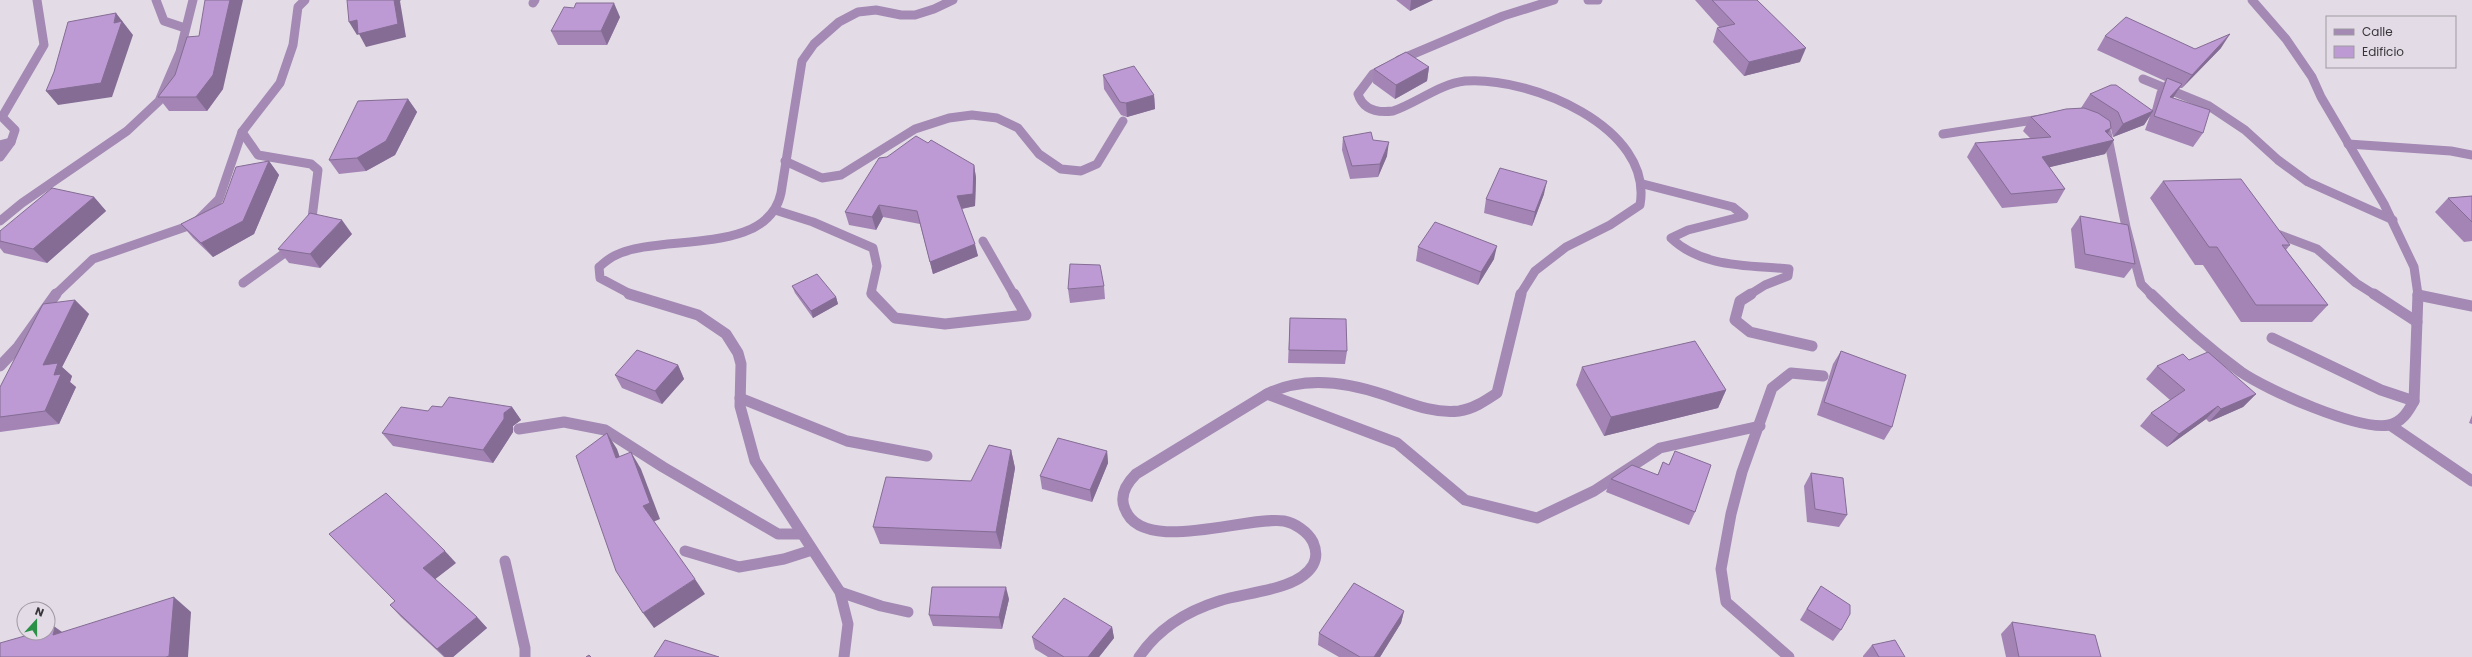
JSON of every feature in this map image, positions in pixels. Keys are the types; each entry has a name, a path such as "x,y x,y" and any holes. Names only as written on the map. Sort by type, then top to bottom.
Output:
{"street":[{"path":"0,157 11,142 14,130 2,117 44,45 37,0"},
{"path":"156,0 164,21 185,28"},
{"path":"0,221 22,203 127,131 158,101 180,52 185,28 194,0"},
{"path":"0,366 18,347 51,300 92,259 194,224 218,199 242,132 280,83 293,45 298,7 305,0"},
{"path":"844,657 849,640 850,623 847,607 840,592 755,461 744,426 740,398 741,364 735,348 726,334 698,315 625,293 600,278 599,267 610,256 636,250 741,233 764,222 775,210 802,62 813,44 842,20 859,12 878,10 900,15 917,14 934,10 953,0"},
{"path":"1139,657 1157,635 1181,618 1230,597 1297,580 1314,565 1316,546 1311,536 1295,524 1284,521 1174,533 1144,527 1128,519 1122,499 1125,489 1140,471 1267,394 1287,385 1347,384 1436,412 1460,411 1486,402 1497,393 1514,325 1516,310 1526,283 1542,264 1566,246 1610,225 1640,205 1643,184 1635,163 1595,119 1559,101 1518,86 1483,80 1458,82 1390,112 1366,108 1358,98 1360,89 1373,74 1413,53 1503,16 1554,0"},
{"path":"1588,0 1598,0"},
{"path":"2101,128 2106,131 2126,227 2141,284 2191,334 2243,373 2307,405 2348,419 2377,426 2390,425 2406,416 2414,401 2418,295 2414,267 2393,220 2348,144 2300,56 2252,0"},
{"path":"2143,79 2209,106 2245,130 2278,160 2308,182 2393,220"},
{"path":"785,161 822,178 841,175 915,128 949,118 972,115 997,118 1018,128 1039,154 1055,166 1061,169 1081,171 1096,164 1123,121"},
{"path":"1943,134 2048,118"},
{"path":"242,132 258,155 311,164 318,170 313,224 286,254 243,283"},
{"path":"0,145 11,142"},
{"path":"2348,144 2451,151 2472,155"},
{"path":"1643,184 1733,207 1744,216 1732,222 1681,231 1671,238 1678,246 1703,259 1789,269 1788,276 1765,285 1740,301 1734,320 1750,332 1812,346"},
{"path":"775,210 813,222 873,248 877,266 871,293 895,318 945,324 1026,315 983,241"},
{"path":"2272,232 2317,248 2356,283 2417,322"},
{"path":"2418,295 2472,306"},
{"path":"2272,338 2381,390 2414,401"},
{"path":"1789,657 1726,602 1720,569 1742,472 1760,426 1772,388 1791,373 1822,376"},
{"path":"1267,394 1397,442 1465,500 1537,518 1594,491 1660,448 1760,426"},
{"path":"740,398 847,441 927,456"},
{"path":"519,429 564,422 605,430 663,468 778,534 802,534"},
{"path":"2390,425 2472,481"},
{"path":"685,551 739,567 784,559 812,550"},
{"path":"505,561 525,648 525,657"},
{"path":"840,592 881,606 908,612"}],"building":[{"path":"205,0 230,0 213,75 196,97 158,97 175,75 187,37 199,36"},
{"path":"347,0 394,0 398,24 358,34 357,20 349,22"},
{"path":"1712,0 1757,0 1806,48 1749,62 1717,28 1735,24"},
{"path":"576,3 614,3 601,31 551,31 564,7 574,8"},
{"path":"116,13 114,23 122,21 101,83 46,91 54,72 68,22"},
{"path":"2126,17 2195,49 2230,34 2192,75 2105,36"},
{"path":"1406,52 1429,67 1396,85 1374,69"},
{"path":"1134,66 1154,95 1126,103 1120,102 1103,75"},
{"path":"2167,78 2182,84 2170,97 2210,110 2203,133 2154,116"},
{"path":"2111,85 2116,85 2153,111 2123,124 2118,112 2090,94"},
{"path":"408,99 386,141 357,158 329,160 358,101"},
{"path":"2084,108 2098,113 2110,121 2111,128 2105,131 2114,140 2042,157 2065,189 2011,194 1975,143 2051,137 2031,117 2066,109"},
{"path":"1371,132 1373,140 1389,142 1380,164 1352,166 1343,137"},
{"path":"916,136 928,143 931,140 974,165 973,194 957,196 975,244 930,262 917,211 879,205 872,217 845,212 879,158 887,157"},
{"path":"269,161 243,221 201,243 181,224 223,203 236,167"},
{"path":"1500,168 1547,181 1535,212 1486,199"},
{"path":"2241,179 2290,245 2282,245 2328,305 2256,305 2217,247 2209,247 2163,181"},
{"path":"52,188 94,197 33,249 0,241 0,231"},
{"path":"2472,196 2472,222 2448,198"},
{"path":"310,213 342,220 310,254 278,249"},
{"path":"2080,216 2128,225 2135,264 2085,254"},
{"path":"1435,222 1497,246 1481,272 1418,247"},
{"path":"1070,264 1100,265 1104,286 1068,289"},
{"path":"817,274 836,297 811,311 792,286"},
{"path":"75,300 43,365 58,363 54,375 61,374 45,411 0,417 0,387 43,304"},
{"path":"1290,318 1346,319 1347,351 1289,350"},
{"path":"1695,341 1726,390 1611,417 1582,367"},
{"path":"637,350 678,365 655,391 615,375"},
{"path":"1841,351 1906,375 1892,427 1824,402"},
{"path":"2208,352 2256,394 2221,409 2218,406 2179,434 2151,413 2185,390 2157,366 2183,354 2189,360"},
{"path":"449,397 512,407 504,413 504,419 483,450 382,433 401,407 428,411 432,406 442,407"},
{"path":"607,433 616,458 631,452 650,503 643,506 695,579 643,613 616,571 576,456"},
{"path":"1058,438 1107,451 1090,490 1040,476"},
{"path":"989,445 1011,450 996,532 873,527 886,477 971,481"},
{"path":"1675,451 1711,465 1695,512 1611,479 1632,465 1658,475 1663,462 1669,465"},
{"path":"1811,473 1843,478 1847,515 1815,509"},
{"path":"386,493 445,551 423,568 477,617 437,649 390,605 395,601 329,534"},
{"path":"1354,583 1404,611 1374,657 1360,657 1319,633"},
{"path":"1821,586 1850,605 1850,614 1841,630 1807,609"},
{"path":"932,587 1006,587 999,617 929,615"},
{"path":"174,597 169,656 0,657 0,643 16,638 16,641 56,641 56,634"},
{"path":"1064,598 1112,627 1088,657 1064,657 1032,637"},
{"path":"2012,622 2095,635 2101,657 2019,657"},
{"path":"665,640 719,657 654,657"},
{"path":"1895,640 1905,657 1879,657 1872,645"}]}
